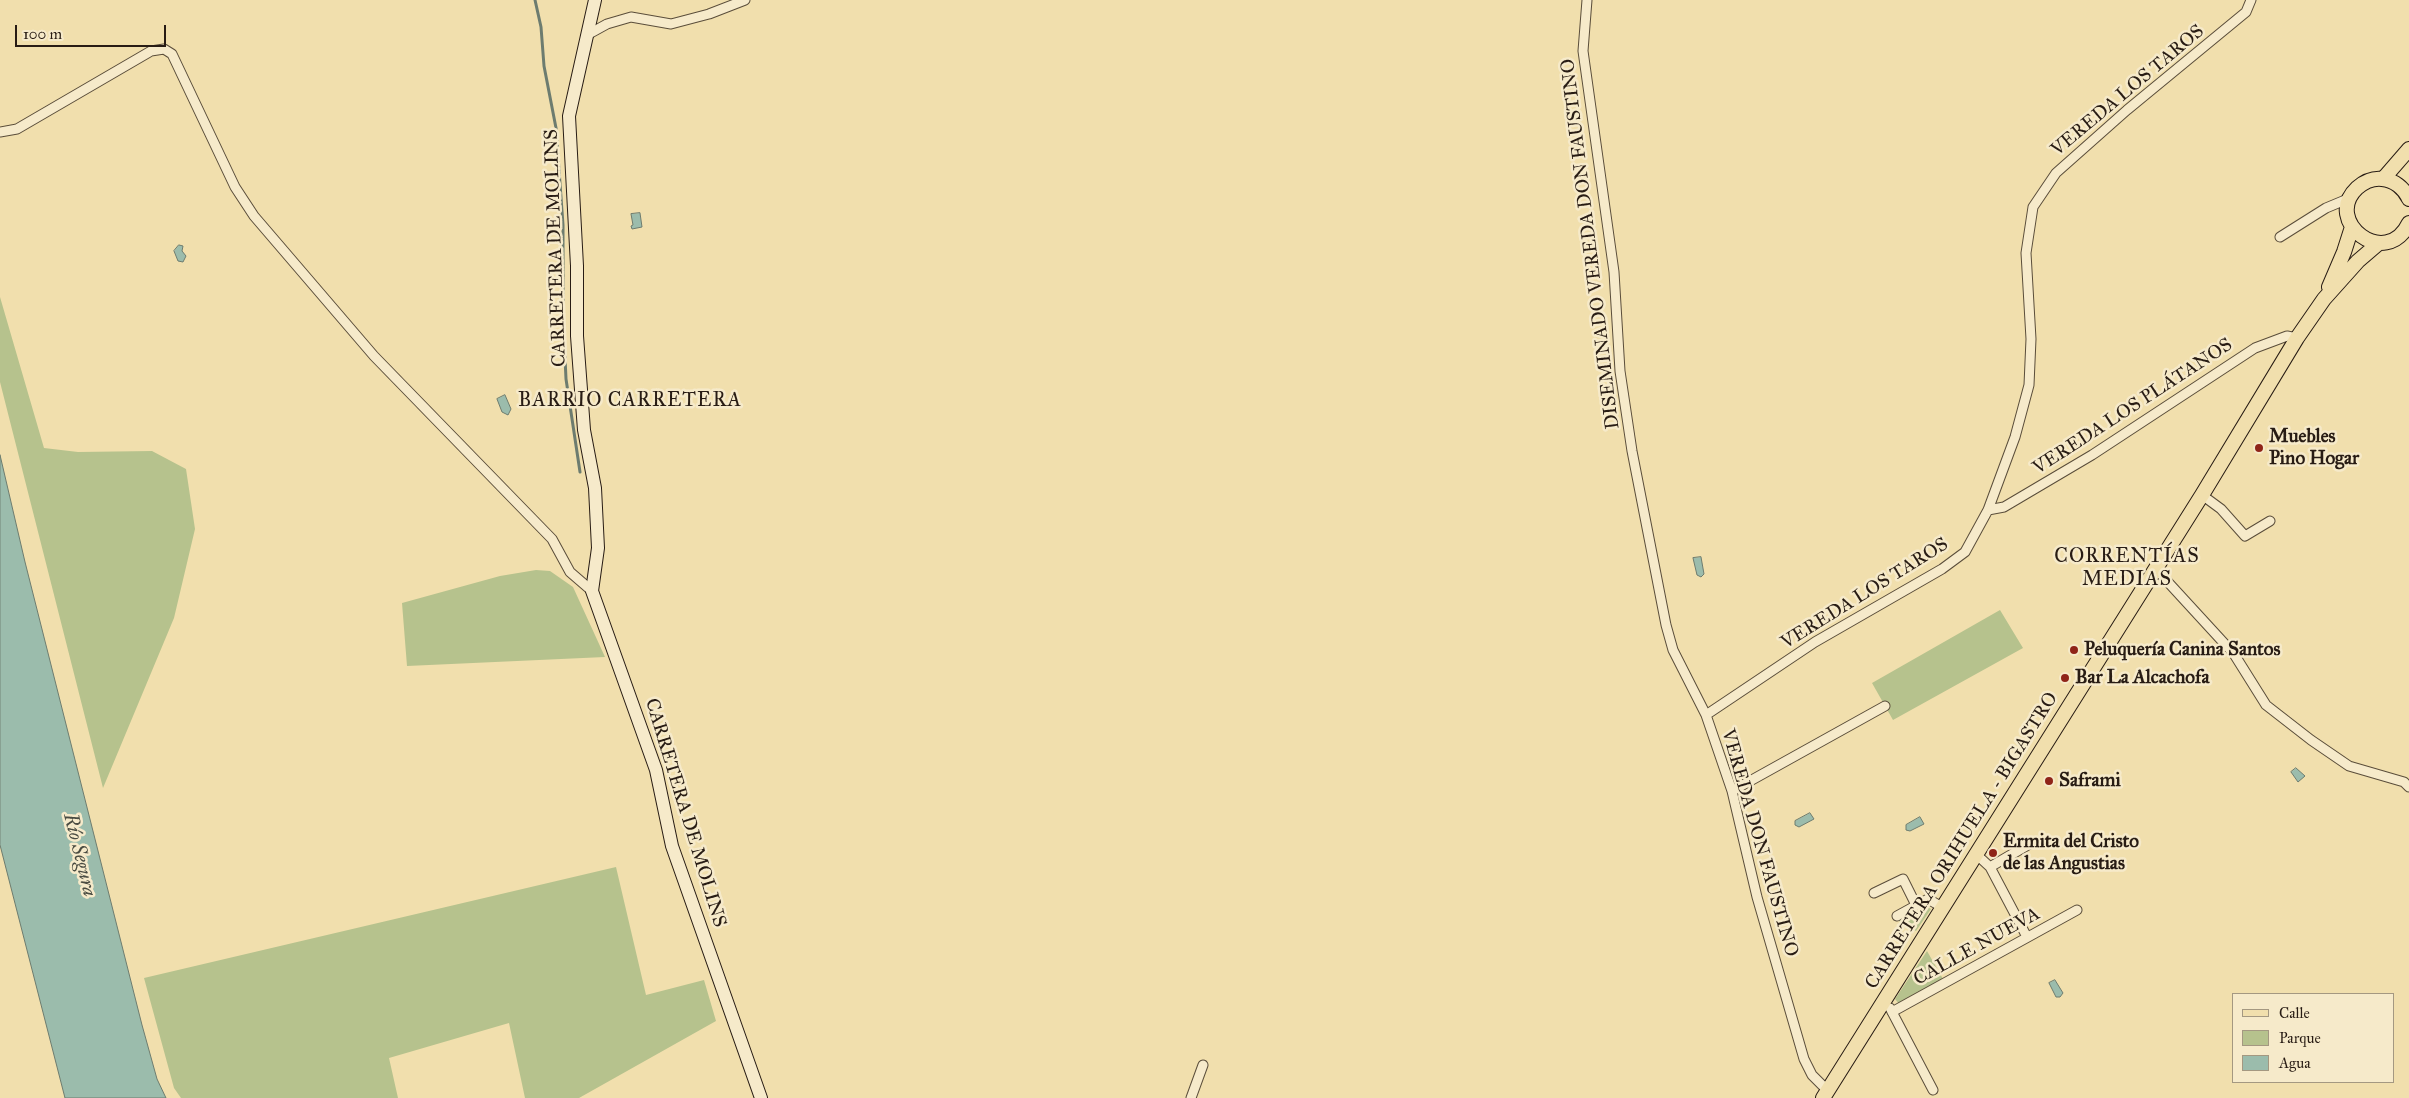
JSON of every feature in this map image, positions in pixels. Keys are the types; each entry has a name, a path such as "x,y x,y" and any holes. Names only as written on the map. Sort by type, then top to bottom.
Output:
{"main road":[{"path":"2383,179 2409,149"},
{"path":"2379,243 2363,238 2352,227 2348,218 2350,198 2363,183 2383,179 2401,187 2408,194"},
{"path":"2324,299 2358,261 2379,243 2398,237 2409,223"},
{"path":"2324,299 2344,252 2352,227"},
{"name":"CARRETERA ORIHUELA - BIGASTRO","path":"1825,1094 2202,495 2297,338 2324,299"}],"street":[{"name":"CARRETERA DE MOLINS","path":"595,0 569,116 579,359 584,430 595,488 598,548 592,591 656,770 672,846 760,1098"},
{"path":"587,35 607,24 632,17 670,24 709,14 745,0"},
{"name":"DISEMINADO VEREDA DON FAUSTINO","path":"1588,0 1583,51 1586,83 1614,272 1620,371 1638,484"},
{"name":"VEREDA LOS TAROS","path":"1706,715 1815,642 1942,569 1965,552 1988,510 2015,436 2029,385 2031,339 2026,253 2033,207 2056,173 2127,110 2246,12 2251,0"},
{"path":"0,132 17,129 151,51 164,49 172,54 235,187 254,216 374,356 552,539 570,572 592,591"},
{"path":"2280,237 2326,208 2350,198"},
{"name":"VEREDA LOS PLÁTANOS","path":"1988,510 2004,507 2092,455 2255,348 2287,336 2297,338"},
{"name":"VEREDA DON FAUSTINO","path":"1638,484 1666,625 1673,650 1706,715 1732,791 1758,897 1804,1059 1825,1094"},
{"path":"2202,495 2221,508 2245,536 2270,521"},
{"path":"2155,568 2234,654 2266,705 2348,766 2404,782 2409,787"},
{"path":"1732,791 1885,706"},
{"path":"1990,866 2033,842"},
{"path":"1976,854 1990,866 2028,937"},
{"path":"1874,893 1902,879 1916,906"},
{"path":"1898,916 1928,899 1942,907"},
{"name":"CALLE NUEVA","path":"1892,1012 2077,910"},
{"path":"1885,999 1933,1090"},
{"path":"1191,1098 1203,1065"}],"green space":[{"path":"0,297 44,448 78,452 152,451 186,469 195,529 174,618 103,788 0,382"},
{"path":"536,570 550,571 573,587 605,657 407,666 402,603 500,576"},
{"path":"2000,610 2023,648 1893,720 1872,683"},
{"path":"616,867 646,995 704,980 716,1021 579,1098 525,1098 509,1023 389,1058 398,1098 181,1098 174,1088 144,978"},
{"path":"1923,904 1931,909 1916,931 1897,920"},
{"path":"1927,951 1943,979 1900,1005 1895,999"}],"water":[{"path":"640,213 642,227 632,229 631,214"},
{"path":"179,245 183,246 182,251 186,256 183,262 178,261 174,251"},
{"path":"505,395 511,409 508,415 502,412 497,399"},
{"name":"Río Segura","path":"0,455 25,562 142,1025 157,1079 166,1098 65,1098 0,845"},
{"path":"1701,557 1704,574 1701,577 1697,575 1693,558"},
{"path":"2296,768 2305,776 2298,782 2291,772"},
{"path":"1810,813 1814,819 1799,827 1795,825 1795,821"},
{"path":"1920,817 1924,824 1910,831 1906,830 1906,825"},
{"path":"2055,980 2063,993 2060,997 2056,997 2049,983"}],"waterway":[{"path":"535,0 541,27 544,66 556,128 563,225 563,315 566,379 580,472"}],"place":[{"name":"Muebles Pino Hogar","path":"2259,448"},
{"name":"Peluquería Canina Santos","path":"2074,650"},
{"name":"Bar La Alcachofa","path":"2065,678"},
{"name":"Saframi","path":"2049,781"},
{"name":"Ermita del Cristo de las Angustias","path":"1993,853"}],"district":[{"name":"BARRIO CARRETERA","path":"630,401"},
{"name":"CORRENTÍAS MEDIAS","path":"2127,568"}]}
